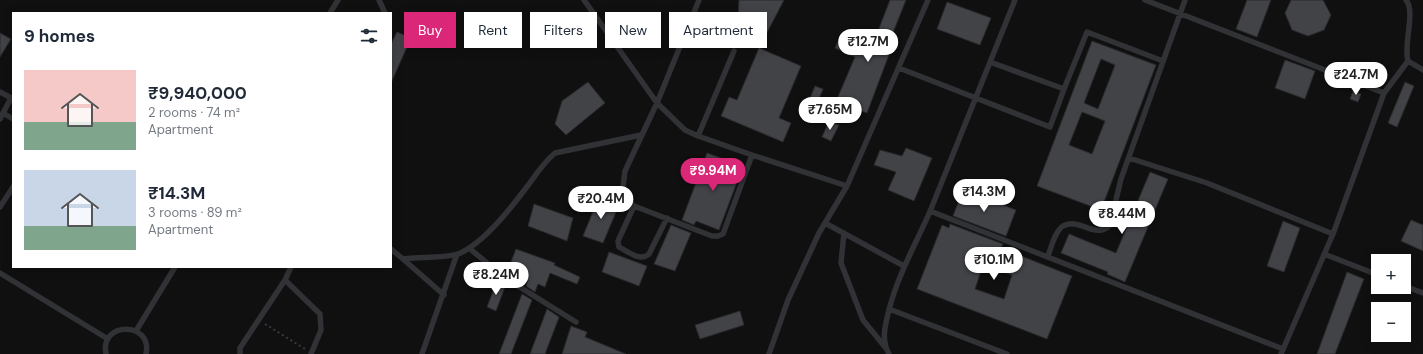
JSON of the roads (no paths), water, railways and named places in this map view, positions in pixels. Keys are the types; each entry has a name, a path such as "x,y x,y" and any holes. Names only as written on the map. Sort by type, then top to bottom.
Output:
{"lane":[{"path":"331,12 338,0"},
{"path":"379,0 385,12"},
{"path":"584,0 657,103 677,124 698,136 847,186"},
{"path":"699,0 657,103 622,179 626,195 634,206 712,236 718,236 723,234 752,155"},
{"path":"769,354 788,300 825,223 847,186 928,0"},
{"path":"885,347 884,335 889,309 904,266 930,211 1015,0"},
{"path":"1145,0 1384,93"},
{"path":"1048,256 1058,232 1064,226 1073,224 1100,231 1106,230 1110,225 1121,180 1179,14 1186,0"},
{"path":"1406,0 1410,10 1406,54 1408,61 1423,70"},
{"path":"898,68 1050,127 1086,32 1163,61"},
{"path":"698,136 734,51"},
{"path":"930,211 1048,256 1282,352 1333,234 1384,93 1408,61"},
{"path":"990,62 1064,89"},
{"path":"0,92 12,98 0,119"},
{"path":"3,113 12,118"},
{"path":"403,259 457,254 469,248 490,230 526,189 546,160 555,153 641,136"},
{"path":"1129,158 1207,183 1333,234"},
{"path":"0,207 12,189"},
{"path":"634,206 618,241 619,247 640,258 645,258 649,254 667,218"},
{"path":"825,223 904,266"},
{"path":"844,233 841,263 863,320 889,354"},
{"path":"469,248 505,278 576,322"},
{"path":"392,250 444,295"},
{"path":"422,354 444,295 457,254"},
{"path":"1324,254 1371,272"},
{"path":"136,331 173,268"},
{"path":"240,354 240,348 285,280 291,268"},
{"path":"0,273 108,339"},
{"path":"285,280 320,314 321,330 311,353"},
{"path":"1411,289 1423,293"},
{"path":"889,309 1007,354"},
{"path":"106,354 105,347 108,339 113,333 120,329 128,328 136,331 144,340 146,354"}]}
